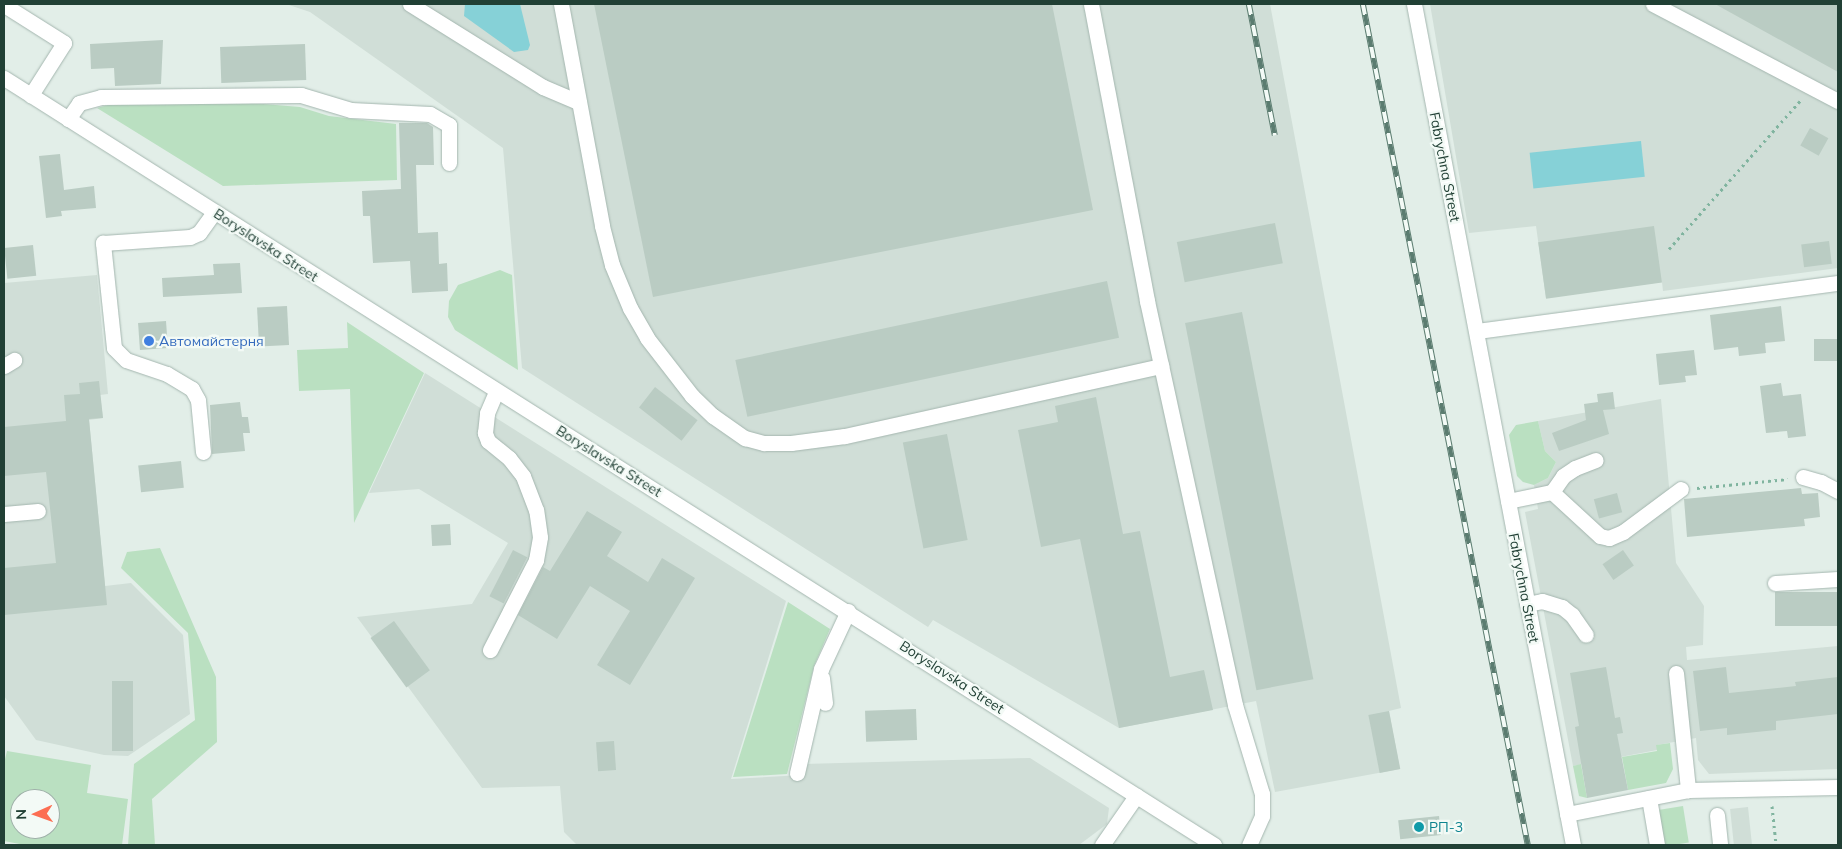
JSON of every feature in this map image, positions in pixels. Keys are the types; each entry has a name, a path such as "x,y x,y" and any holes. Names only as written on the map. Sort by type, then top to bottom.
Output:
{"street":[{"path":"410,4 543,87 579,102"},
{"path":"561,4 602,226 612,265 630,308 647,338 692,396 713,416 745,438 764,443 791,443 845,436 1161,366"},
{"path":"1091,4 1161,366 1235,705 1262,794 1262,816 1249,845"},
{"name":"Fabrychna Street","path":"1414,4 1573,845"},
{"path":"1654,4 1838,101"},
{"path":"4,5 64,43 31,96"},
{"name":"Boryslavska Street","path":"4,78 496,392 848,611 1214,845"},
{"path":"68,119 79,103 101,97 301,95 351,110 430,114 448,125 449,163"},
{"path":"203,452 198,400 192,389 167,374 126,360 114,348 103,244 190,237 199,233 214,212"},
{"path":"1476,331 1838,283"},
{"path":"490,650 536,560 540,537 536,510 523,476 509,458 488,441 485,433 487,413 496,392"},
{"path":"1508,500 1552,492 1563,476 1575,468 1596,460"},
{"path":"1803,478 1822,482 1838,491"},
{"path":"1552,492 1600,536 1609,538 1624,532 1681,489"},
{"path":"4,514 38,511"},
{"path":"1775,583 1838,579"},
{"path":"1528,604 1542,602 1562,607 1572,615 1586,635"},
{"path":"797,774 821,669 848,611"},
{"path":"821,669 825,703"},
{"path":"1676,673 1688,790"},
{"path":"1567,814 1688,790 1838,788"},
{"path":"1102,845 1136,796"},
{"path":"1649,798 1657,845"},
{"path":"1717,815 1720,845"}],"path":[{"path":"1669,249 1812,87"},
{"path":"1681,489 1803,478"},
{"path":"1770,788 1776,845"}],"shaded area":[{"path":"286,4 1270,4 1401,708 1389,711 1400,769 1275,792 1256,701 1119,728 933,620 928,627 522,368 503,148 310,12"},
{"path":"1430,4 1838,4 1838,268 1663,291 1662,282 1546,298 1536,226 1469,233"},
{"path":"97,275 108,394 100,395 103,418 89,420 105,586 131,583 183,635 190,714 128,756 104,755 36,740 4,696 4,283"},
{"path":"425,373 786,601 731,779 803,775 803,764 1030,758 1109,808 1107,824 1079,845 577,845 564,832 560,786 482,788 357,617 472,604 508,543 419,489 369,493"},
{"path":"1661,399 1676,563 1704,606 1703,645 1686,647 1687,660 1838,646 1838,769 1709,774 1698,760 1696,738 1657,745 1657,750 1573,766 1525,512 1538,509 1534,485 1548,478 1556,462 1545,451 1538,421"},
{"path":"1748,807 1752,845 1734,845 1730,809"}],"green space":[{"path":"252,103 300,107 329,116 396,124 397,180 223,186 97,108 108,105"},
{"path":"500,270 512,275 518,370 455,330 448,317 449,301 458,285"},
{"path":"347,322 424,373 354,523 350,389 299,391 297,350 348,348"},
{"path":"1538,421 1545,451 1556,462 1548,478 1534,485 1523,482 1517,476 1509,435 1516,425"},
{"path":"160,548 216,677 217,742 152,799 155,845 128,845 134,764 195,720 188,633 121,568 127,552"},
{"path":"788,602 830,629 814,666 787,774 733,777"},
{"path":"1670,743 1673,769 1666,783 1628,790 1622,757 1657,751 1656,745"},
{"path":"7,751 91,765 87,793 128,799 122,845 25,845 4,841 4,763"},
{"path":"1581,764 1587,798 1579,796 1573,766"},
{"path":"1683,806 1689,843 1664,845 1658,810"}],"water":[{"path":"465,4 520,4 530,45 528,50 514,52 464,16"},
{"path":"1641,141 1645,177 1533,189 1530,153"}],"building":[{"path":"594,4 1052,4 1093,210 653,297"},
{"path":"1715,4 1838,4 1838,72"},
{"path":"163,40 161,84 115,86 114,68 91,69 90,44"},
{"path":"305,44 306,80 221,83 220,47"},
{"path":"399,123 427,123 433,127 434,165 416,165 418,233 438,232 439,264 447,263 448,291 412,293 410,261 373,263 370,216 363,216 362,191 401,189"},
{"path":"1810,128 1828,138 1819,156 1800,145"},
{"path":"60,154 64,190 94,186 96,208 61,211 62,216 46,218 39,156"},
{"path":"1275,223 1283,263 1185,282 1177,242"},
{"path":"1654,226 1662,282 1546,299 1538,242"},
{"path":"1829,241 1832,264 1804,267 1801,244"},
{"path":"33,245 36,276 7,279 4,248"},
{"path":"240,263 242,293 163,297 162,278 214,275 213,264"},
{"path":"1107,281 1119,338 747,417 735,360"},
{"path":"287,306 289,345 259,347 257,308"},
{"path":"1781,306 1785,341 1765,343 1766,353 1739,356 1738,347 1714,350 1710,315"},
{"path":"1242,312 1313,679 1256,690 1185,323"},
{"path":"166,321 168,348 140,350 138,323"},
{"path":"1814,339 1838,339 1838,361 1814,361"},
{"path":"1694,350 1697,375 1685,376 1686,382 1659,385 1656,354"},
{"path":"99,381 103,418 89,419 107,605 4,615 4,568 56,563 46,472 4,476 4,427 66,421 64,395 80,394 79,383"},
{"path":"1781,383 1783,396 1801,394 1806,436 1788,438 1787,431 1766,433 1760,386"},
{"path":"655,387 698,420 682,441 639,407"},
{"path":"1613,392 1615,409 1603,410 1609,434 1559,451 1552,433 1586,420 1584,404 1598,402 1597,394"},
{"path":"1096,397 1123,534 1140,531 1170,677 1204,670 1213,710 1119,728 1080,539 1041,547 1018,430 1058,422 1055,406"},
{"path":"240,402 242,417 248,417 250,433 243,433 245,451 212,454 210,405"},
{"path":"947,434 968,540 923,549 903,443"},
{"path":"181,461 184,488 141,492 138,465"},
{"path":"1801,488 1802,494 1818,493 1820,517 1804,519 1805,526 1687,537 1684,499"},
{"path":"1617,493 1622,512 1599,519 1594,499"},
{"path":"587,511 622,532 607,556 648,582 662,558 695,578 630,685 597,665 630,611 590,586 557,639 518,615 543,567 550,571"},
{"path":"450,524 451,545 432,546 431,525"},
{"path":"513,550 527,557 504,604 489,596"},
{"path":"1623,550 1634,566 1613,580 1603,564"},
{"path":"1775,592 1838,592 1838,626 1775,626"},
{"path":"394,621 430,670 406,687 371,638"},
{"path":"1606,667 1615,718 1620,717 1623,733 1617,734 1628,790 1587,798 1575,727 1579,726 1570,673"},
{"path":"1726,667 1729,693 1796,686 1795,682 1838,677 1838,714 1776,721 1776,730 1727,735 1727,728 1700,731 1693,671"},
{"path":"112,681 133,681 133,751 112,751"},
{"path":"916,709 917,740 866,742 865,711"},
{"path":"1389,711 1400,769 1380,773 1368,715"},
{"path":"614,741 616,770 598,771 596,742"},
{"name":"РП-3","path":"1439,816 1441,835 1400,839 1398,820"}],"railway":[{"path":"1249,4 1275,135"},
{"path":"1363,4 1528,845"}],"place":[{"name":"Автомайстерня","path":"149,341"},
{"name":"РП-3","path":"1419,827"}]}
